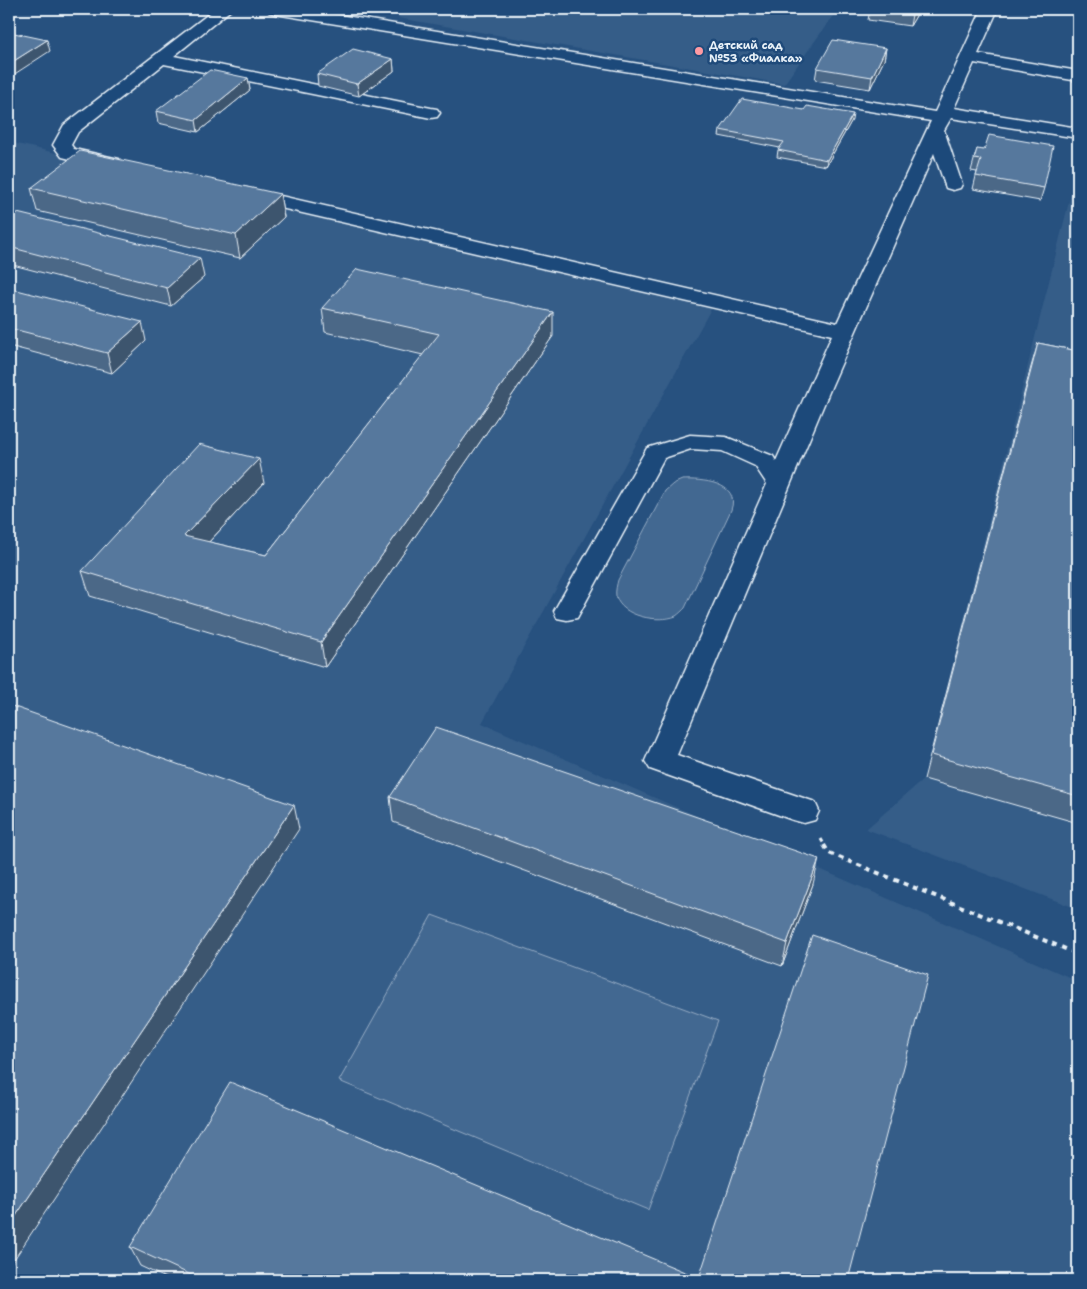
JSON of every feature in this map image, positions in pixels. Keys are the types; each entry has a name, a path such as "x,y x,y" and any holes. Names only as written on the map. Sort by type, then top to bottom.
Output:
{"street":[{"path":"133,168 89,163 68,152 62,145 70,129 224,9"},
{"path":"276,9 376,19 941,120 1078,133"},
{"path":"804,811 660,761 708,654 844,331 990,9"},
{"path":"969,57 1078,76"},
{"path":"160,58 431,113"},
{"path":"941,120 953,184"},
{"path":"229,190 844,331"},
{"path":"567,611 655,453 690,442 726,444 764,462 779,484"}],"path":[{"path":"804,811 828,853 1078,954"}],"shaded area":[{"name":"Детский сад №53 «Фиалка»","path":"408,9 838,9 784,84 398,18"},
{"path":"9,142 712,307 482,723 1078,981 1078,1280 9,1280"},
{"path":"1078,166 1078,909 866,829 924,779"},
{"path":"682,480 699,480 725,488 730,493 733,501 731,510 685,608 676,616 669,618 660,619 642,616 625,609 619,603 616,596 618,580 665,491 673,484"},
{"path":"432,915 718,1021 648,1210 339,1081"}],"building":[{"path":"874,9 916,9 912,15"},
{"path":"14,33 47,40 9,64 9,37"},
{"path":"833,40 886,48 872,77 817,68"},
{"path":"353,49 393,59 357,84 317,74"},
{"path":"210,70 248,78 196,120 156,111"},
{"path":"742,99 804,110 807,106 853,114 827,160 778,150 784,142 720,130"},
{"path":"989,135 1053,146 1044,188 976,176 981,160 974,159 977,149 984,150"},
{"path":"80,151 280,194 236,235 31,188"},
{"path":"9,211 200,258 167,288 9,247"},
{"path":"357,269 553,312 321,642 82,571 199,444 259,459 184,536 266,555 439,334 322,308"},
{"path":"9,288 142,322 107,353 9,328"},
{"path":"1038,343 1078,351 1078,796 931,755"},
{"path":"9,705 294,805 9,1226"},
{"path":"436,727 819,859 787,943 390,797"},
{"path":"812,935 928,975 848,1280 202,1280 130,1247 230,1082 699,1278"}],"place":[{"name":"Детский сад №53 «Фиалка»","path":"699,51"}]}
